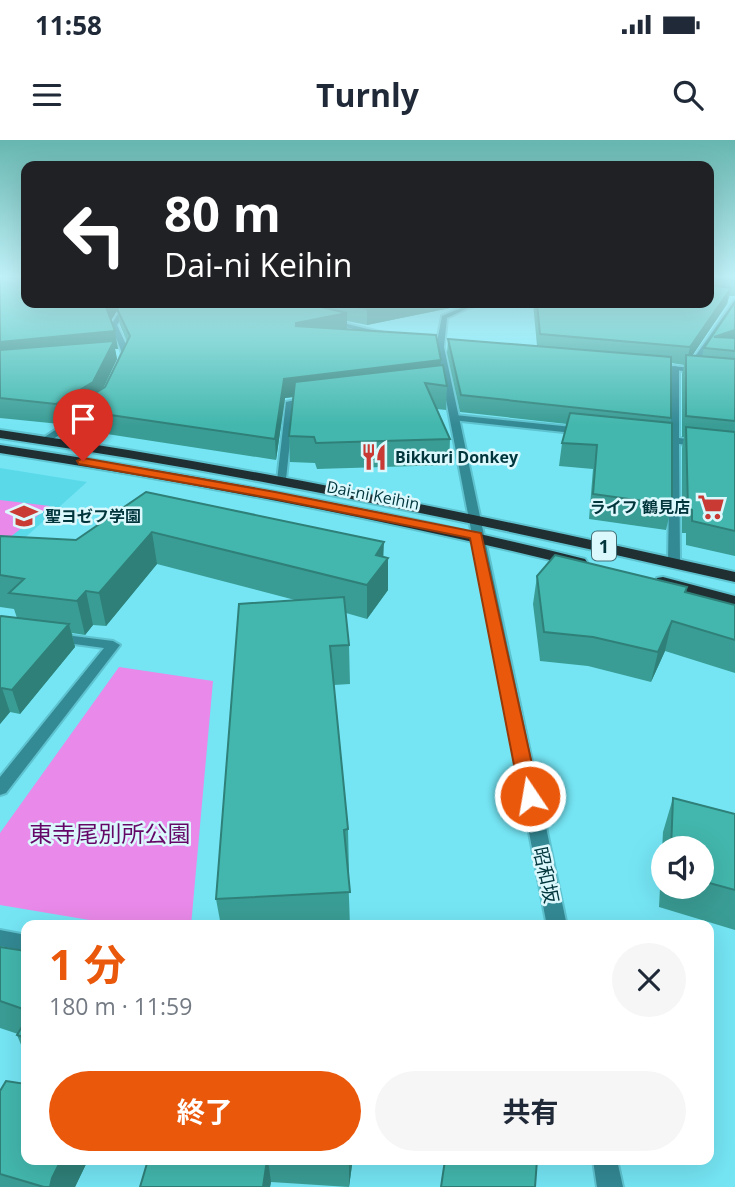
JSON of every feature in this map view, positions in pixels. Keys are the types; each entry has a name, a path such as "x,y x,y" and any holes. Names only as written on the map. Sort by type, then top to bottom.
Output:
{"highway":[{"name":"Dai-ni Keihin","path":"0,434 281,479 473,517 735,577"},
{"name":"Dai-ni Keihin","path":"0,449 275,495 476,536 593,565"},
{"path":"645,578 735,601"}],"street":[{"path":"115,327 126,353 119,371"},
{"path":"353,327 395,337"},
{"name":"昭和坂","path":"441,327 440,347 446,383 556,920"},
{"path":"690,369 718,327"},
{"path":"113,355 126,353"},
{"path":"648,366 735,374"},
{"path":"674,563 675,368"},
{"path":"433,385 446,383"},
{"path":"281,479 290,402 329,397"},
{"path":"46,440 103,404"},
{"path":"454,418 592,432"},
{"path":"647,438 735,448"},
{"path":"0,789 113,645 38,636"},
{"path":"0,938 21,942"},
{"path":"606,1165 610,1187"}],"shaded area":[{"name":"聖ヨゼフ学園","path":"0,468 87,482 9,552 0,551"}],"green space":[{"path":"0,500 50,506 0,545"},
{"name":"東寺尾別所公園","path":"119,667 213,681 192,920 89,920 0,905 0,833"}],"building":[{"path":"0,327 113,327 115,331 0,342"},
{"path":"126,327 309,327 436,335 441,360 284,379 275,439 90,412 93,409 74,406 105,387 130,336"},
{"path":"539,327 704,327 690,347 540,334"},
{"path":"718,327 735,327 735,330 714,337 735,338 735,351 704,348"},
{"path":"448,339 671,357 671,418 461,395"},
{"path":"114,341 93,382 56,404 0,398 0,350"},
{"path":"686,355 735,359 735,421 686,416"},
{"path":"443,365 447,386 425,383 450,439 316,443 314,437 289,436 295,382"},
{"path":"570,413 672,423 672,505 593,494 597,445 562,443"},
{"name":"ライフ 鶴見店","path":"686,427 735,432 735,531 692,521 692,510 688,509"},
{"path":"146,492 384,542 376,555 388,558 367,585 152,532 99,593 86,591 77,601 9,593 24,579 0,575 0,536 76,540"},
{"path":"555,555 687,587 685,592 735,605 735,640 672,621 658,652 593,637 544,632 537,576"},
{"path":"344,597 349,645 330,646 348,829 344,830 350,892 216,899 239,604"},
{"path":"1,616 69,624 12,690 0,690"},
{"path":"673,798 735,814 735,890 714,884 714,836 672,836"},
{"path":"0,947 21,950 21,1008 0,1001"},
{"path":"6,1081 21,1083 21,1165 58,1165 50,1187 0,1174 0,1091"},
{"path":"147,1165 266,1165 263,1187 140,1187"},
{"path":"444,1165 537,1165 535,1187 441,1187"}],"place":[{"name":"Bikkuri Donkey","path":"374,457"},
{"name":"ライフ 鶴見店","path":"711,507"},
{"name":"聖ヨゼフ学園","path":"24,516"}],"route":[{"path":"83,461 275,495 476,536 530,796"}]}
